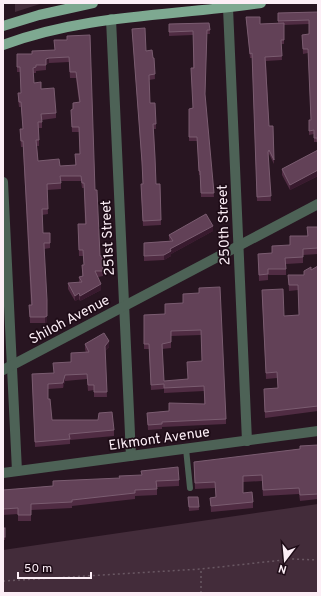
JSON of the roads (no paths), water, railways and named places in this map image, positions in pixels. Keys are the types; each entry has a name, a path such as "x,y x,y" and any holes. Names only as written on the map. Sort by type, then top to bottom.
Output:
{"main road":[{"path":"3,26 39,15 93,3"},
{"path":"3,45 60,28 111,19 228,8 261,3"}],"street":[{"name":"250th Street","path":"228,8 247,441"},
{"name":"251st Street","path":"111,19 132,456"},
{"path":"3,182 8,367 17,471"},
{"name":"Shiloh Avenue","path":"8,367 125,304 318,204"},
{"name":"Elkmont Avenue","path":"3,473 318,431"}],"lane":[{"path":"186,449 190,488"}]}
